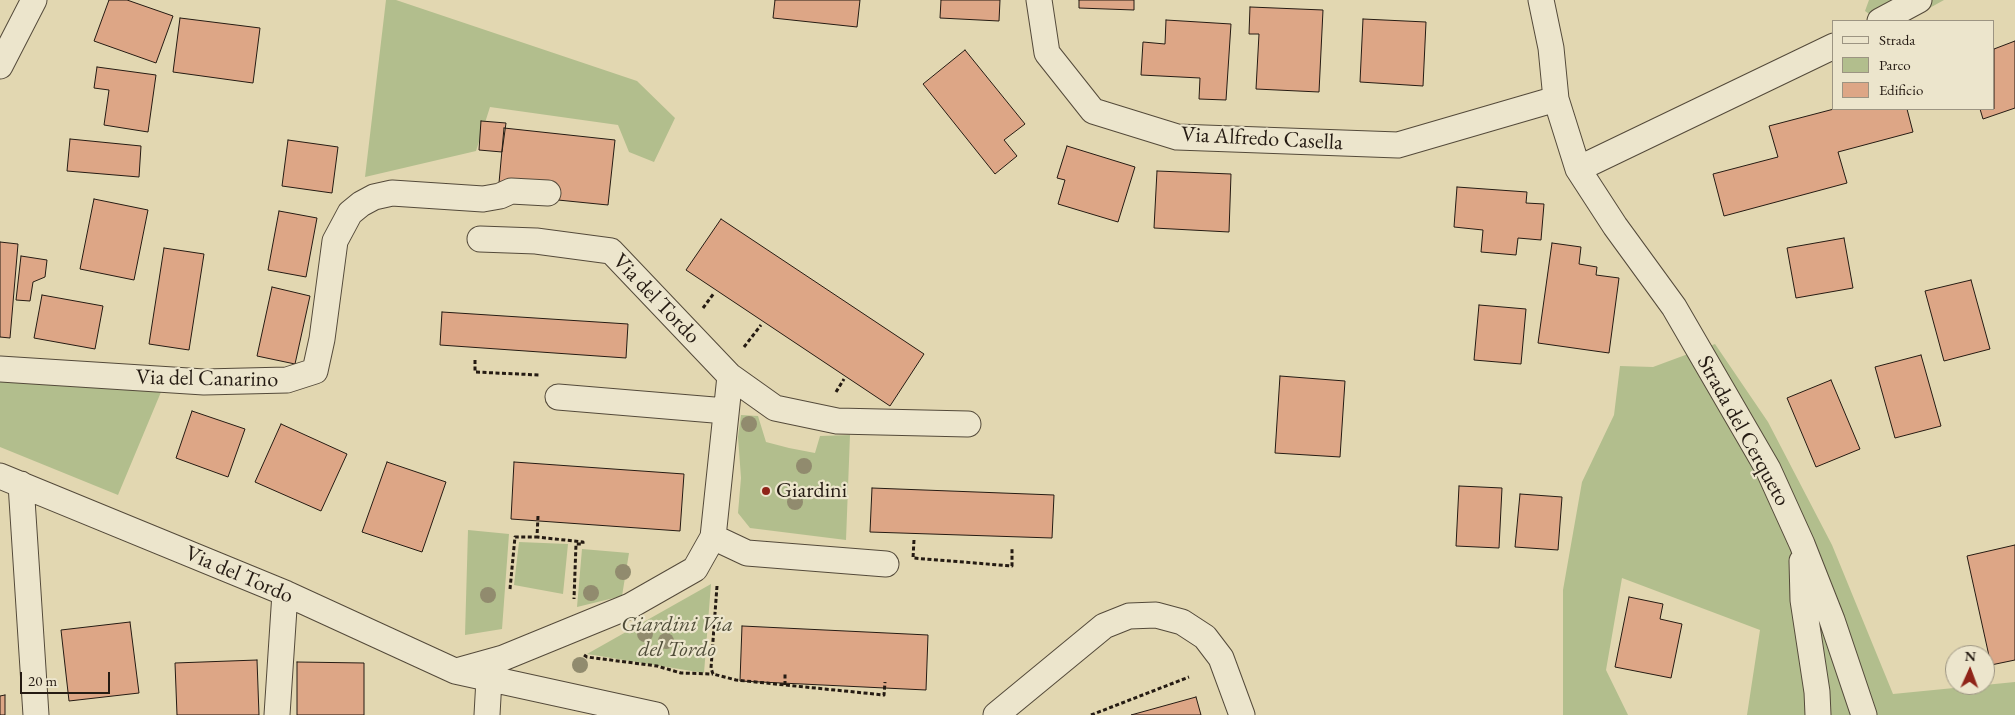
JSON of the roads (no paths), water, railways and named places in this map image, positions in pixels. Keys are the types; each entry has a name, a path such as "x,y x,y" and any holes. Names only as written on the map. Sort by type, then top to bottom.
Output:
{"street":[{"path":"0,66 34,0"},
{"name":"Via Alfredo Casella","path":"1039,0 1046,54 1093,110 1177,137 1398,145 1556,99"},
{"name":"Strada del Cerqueto","path":"1541,0 1551,48 1556,99 1578,169 1614,226 1674,307 1768,469 1802,544 1832,620 1864,715"},
{"path":"1882,20 1919,0"},
{"path":"1578,169 1832,47"},
{"name":"Via del Canarino","path":"0,369 204,382 287,380 315,371 322,339 335,241 350,213 361,204 374,197 392,193 483,199 500,196 511,191 548,193"},
{"name":"Via del Tordo","path":"480,240 536,242 612,251 730,376 775,408 830,420 968,424"},
{"path":"455,671 496,661 630,606 695,569 712,537 730,376"},
{"path":"558,397 726,411"},
{"name":"Via del Tordo","path":"36,715 10,480 285,593 455,671 656,715"},
{"path":"712,537 748,552 886,564"},
{"path":"1802,544 1803,600 1817,692 1818,715"},
{"path":"277,715 285,593"},
{"path":"996,715 1104,626 1129,616 1156,615 1182,622 1205,638 1221,658 1242,715"},
{"path":"487,715 489,679"}],"place":[{"name":"Giardini","path":"766,491"}],"park label":[{"name":"Giardini Via del Tordo","path":"677,638"}]}
